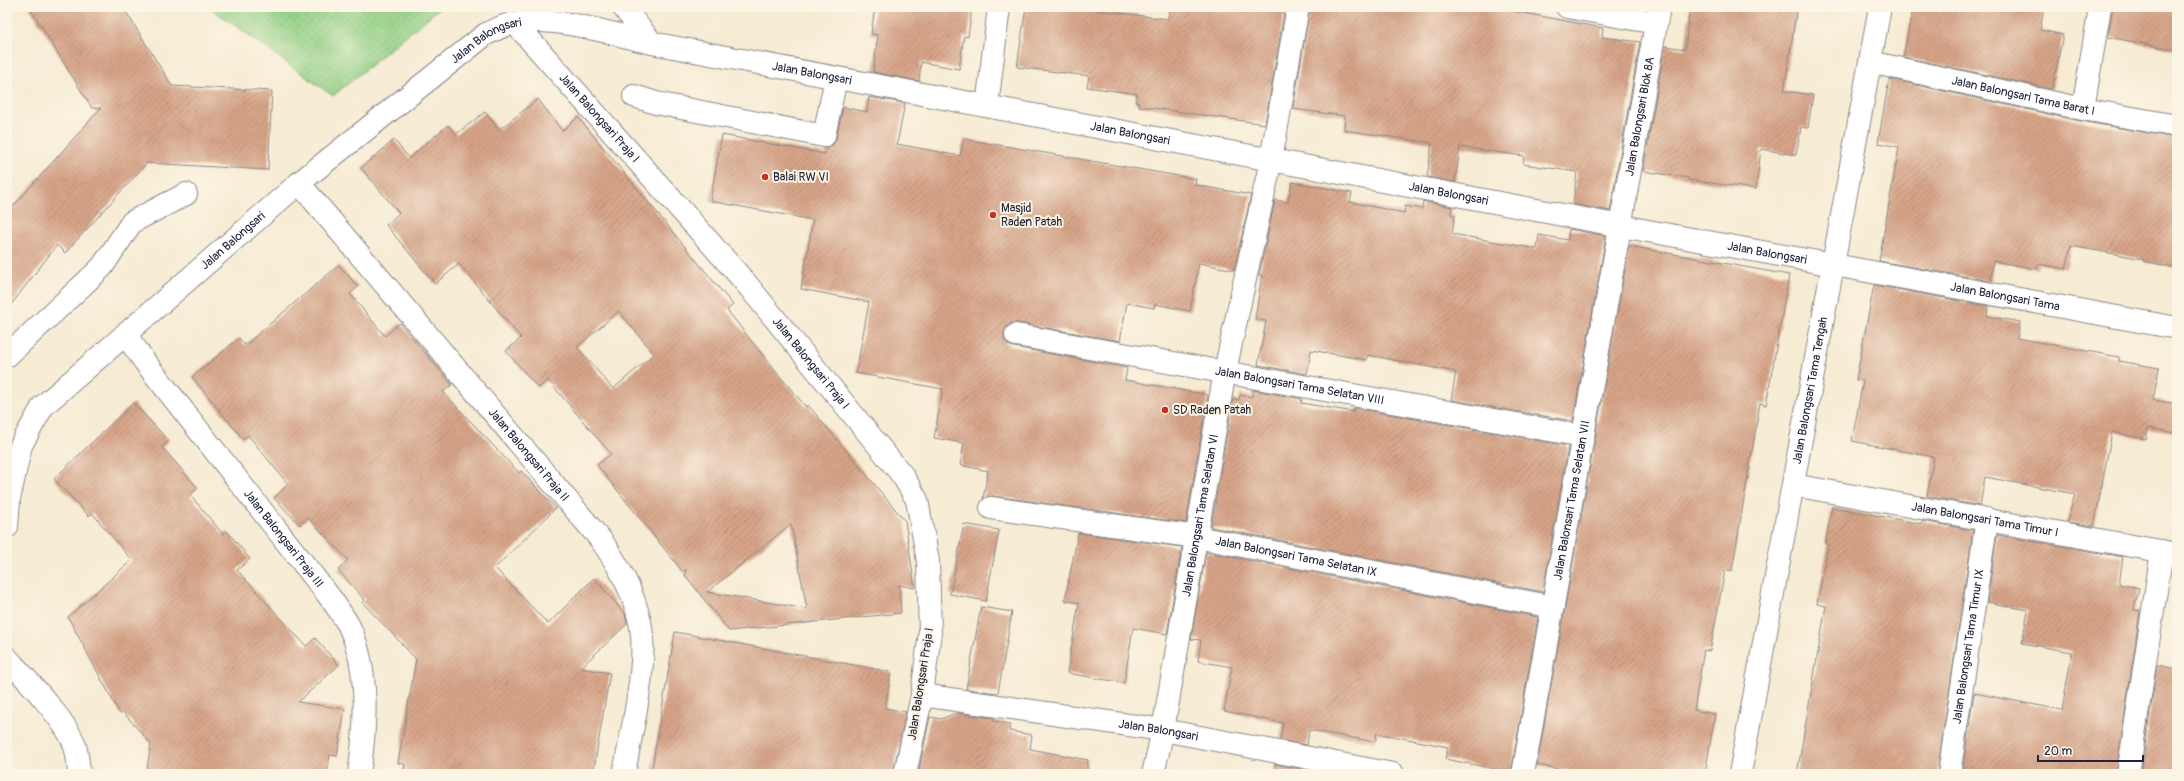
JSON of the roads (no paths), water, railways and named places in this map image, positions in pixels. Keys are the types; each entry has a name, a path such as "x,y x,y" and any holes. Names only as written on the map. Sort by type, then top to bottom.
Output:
{"street":[{"path":"623,7 652,43"},
{"path":"987,106 999,7"},
{"name":"Jalan Balongsari Tama Selatan VI","path":"1153,774 1163,730 1225,371 1270,160 1298,7"},
{"path":"1566,7 1657,15"},
{"name":"Jalan Balongsari Tama Tengah","path":"1740,774 1880,7"},
{"path":"2083,108 2100,7"},
{"name":"Jalan Balongsari Blok 8A","path":"1621,226 1627,178 1657,15"},
{"name":"Jalan Balongsari","path":"7,526 9,500 21,445 43,406 299,183 486,34 515,23 546,22 585,28 652,43 1833,266"},
{"name":"Jalan Balongsari Praja I","path":"515,23 745,282 904,476 917,500 928,561 930,632 922,695 906,774"},
{"name":"Jalan Balongsari Tama Barat I","path":"1870,62 2083,108 2177,126"},
{"path":"634,96 656,103 824,136 836,78"},
{"name":"Jalan Balongsari Praja II","path":"299,183 601,540 620,567 632,594 641,624 643,652 624,774"},
{"path":"7,356 102,267 132,222 186,194"},
{"name":"Jalan Balonsari Tama Selatan VII","path":"1523,774 1621,226"},
{"name":"Jalan Balongsari Tama","path":"1833,266 2177,328"},
{"name":"Jalan Balongsari Praja III","path":"125,334 144,362 332,600 349,627 362,666 364,715 359,774"},
{"name":"Jalan Balongsari Tama Selatan VIII","path":"1016,335 1225,371 1583,436"},
{"name":"Jalan Balongsari Tama Timur I","path":"1793,485 2170,552"},
{"name":"Jalan Balongsari Tama Selatan IX","path":"991,508 1197,537 1553,607"},
{"name":"Jalan Balongsari Tama Timur IX","path":"1949,774 1986,520"},
{"path":"2128,774 2170,552"},
{"path":"7,658 33,686 71,736 78,758 79,774"},
{"name":"Jalan Balongsari","path":"922,695 1163,730 1393,774"}],"place":[{"name":"Balai RW VI","path":"765,177"},
{"name":"Masjid Raden Patah","path":"993,215"},
{"name":"SD Raden Patah","path":"1165,410"}]}
